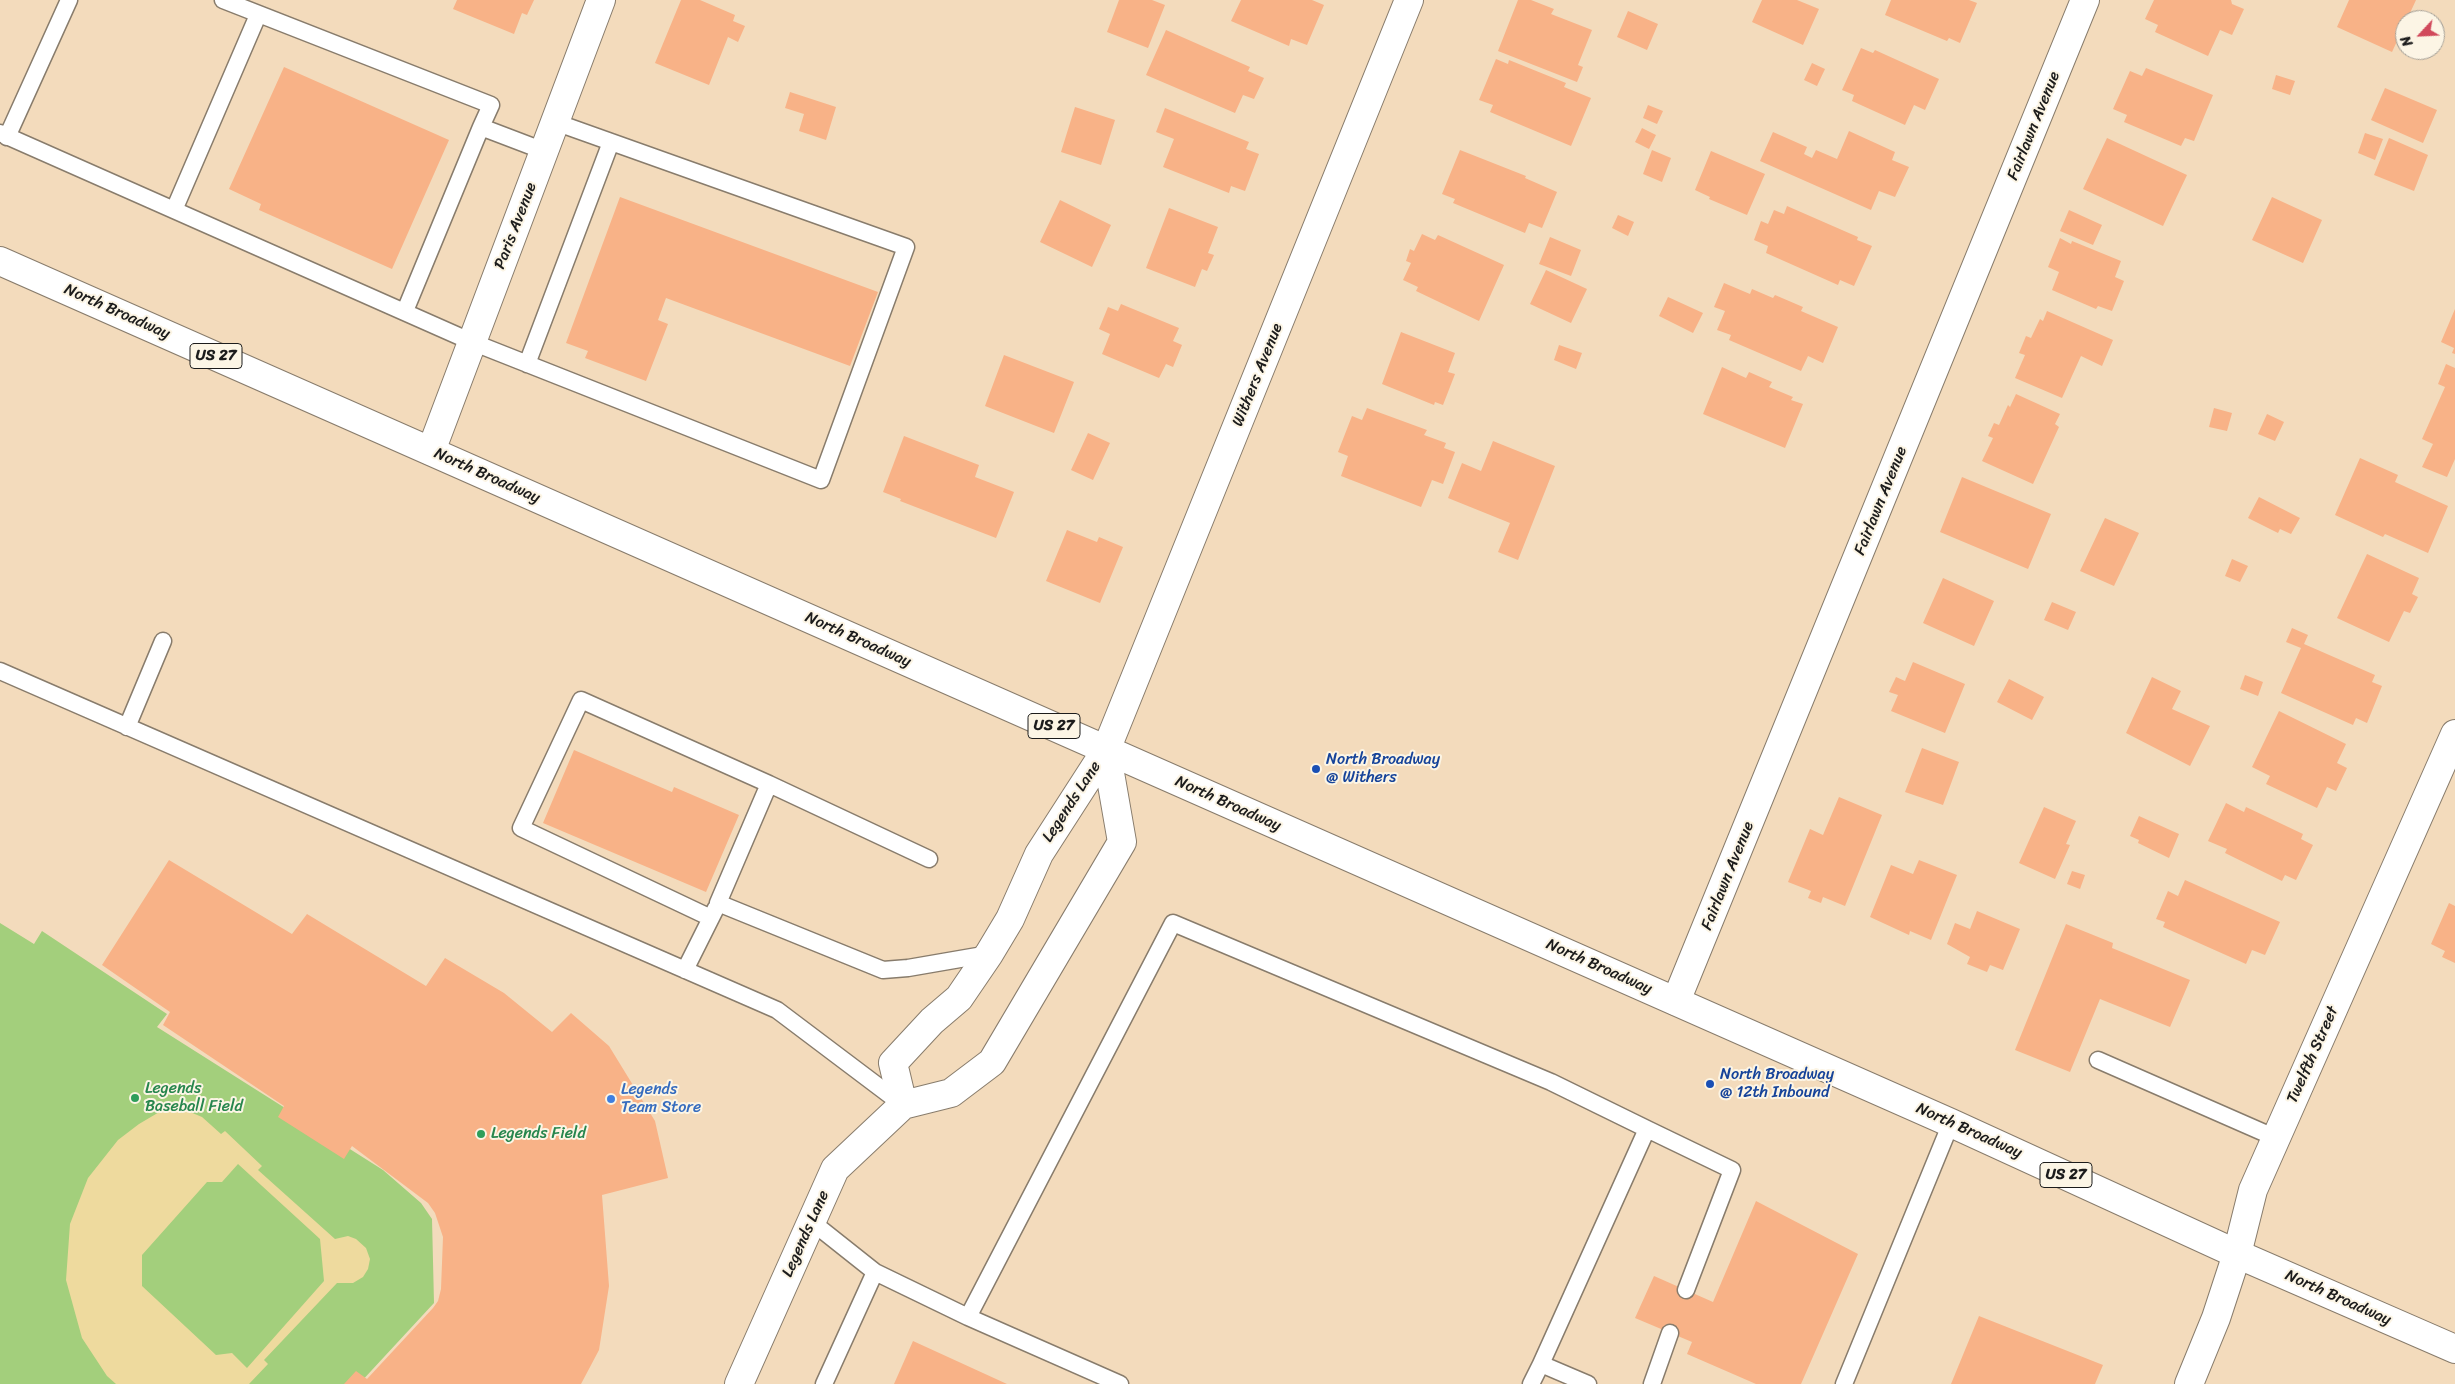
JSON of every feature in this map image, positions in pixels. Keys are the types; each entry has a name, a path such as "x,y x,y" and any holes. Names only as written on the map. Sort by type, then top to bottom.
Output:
{"street":[{"name":"Paris Avenue","path":"431,451 601,0"},
{"name":"Withers Avenue","path":"1106,750 1409,0"},
{"name":"Fairlawn Avenue","path":"1676,1001 2085,0"},
{"name":"North Broadway","path":"0,261 1951,1123 2237,1254 2455,1348"},
{"name":"Twelfth Street","path":"2189,1384 2216,1318 2237,1254 2249,1199 2455,734"},
{"name":"Legends Lane","path":"903,1105 893,1063 932,1022 959,998 989,954 1010,918 1039,854 1106,750"},
{"name":"Legends Lane","path":"739,1384 835,1169 903,1105 951,1094 992,1062 1122,842 1106,750"}],"lane":[{"path":"69,0 4,135 472,342 821,480 906,247 555,122"},
{"path":"223,0 491,104 405,311"},
{"path":"174,210 258,15"},
{"path":"481,127 544,151"},
{"path":"527,364 611,142"},
{"path":"127,727 163,640"},
{"path":"0,671 777,1010 903,1105"},
{"path":"929,859 769,784 582,700 521,828 715,911 883,970 908,968 989,954"},
{"path":"685,970 715,911 769,784"},
{"path":"968,1317 1173,923 1551,1082 1732,1170 1686,1290"},
{"path":"2098,1060 2276,1138"},
{"path":"1844,1384 1951,1123"},
{"path":"1531,1384 1647,1129"},
{"path":"812,1222 875,1272 968,1317 1120,1384"},
{"path":"824,1384 875,1272"},
{"path":"1652,1384 1670,1333"},
{"path":"1541,1364 1588,1384"}],"green space":[{"name":"Legends Baseball Field","path":"0,923 34,944 42,931 167,1014 157,1027 383,1170 421,1203 432,1219 434,1303 359,1384 0,1384"}],"sand":[{"path":"178,1107 202,1117 221,1134 225,1131 262,1166 258,1170 335,1239 348,1236 356,1239 366,1248 370,1259 368,1269 363,1277 353,1283 337,1283 264,1360 268,1364 249,1384 116,1384 107,1376 82,1338 66,1280 70,1224 88,1178 118,1140 139,1124 161,1111","holes":["238,1164 320,1239 324,1281 247,1368 232,1353 216,1355 142,1286 142,1255 207,1182 222,1182"]}],"building":[{"path":"457,0 534,0 527,15 522,13 514,34 453,9"},
{"path":"681,0 700,0 735,15 733,21 745,26 738,42 728,37 709,85 655,63"},
{"path":"1119,0 1152,0 1165,5 1148,48 1107,32"},
{"path":"1241,0 1312,0 1324,5 1307,45 1291,39 1289,46 1231,21"},
{"path":"1518,0 1531,0 1554,9 1551,14 1592,30 1578,65 1583,67 1577,82 1498,51"},
{"path":"1762,0 1797,0 1819,9 1803,45 1752,22"},
{"path":"1891,0 1969,0 1977,3 1960,43 1949,38 1947,41 1885,15"},
{"path":"2154,0 2231,0 2232,4 2244,9 2232,35 2220,30 2208,56 2155,32 2158,25 2145,19"},
{"path":"2349,0 2416,0 2411,10 2395,10 2395,46 2392,52 2337,27"},
{"path":"1628,11 1658,24 1647,50 1617,37"},
{"path":"1166,30 1250,67 1248,71 1264,78 1254,99 1243,95 1235,113 1146,75"},
{"path":"1861,48 1873,53 1875,50 1939,79 1925,110 1914,105 1905,125 1852,101 1854,95 1842,90"},
{"path":"1496,59 1508,64 1509,60 1566,83 1564,87 1591,98 1571,146 1490,112 1493,105 1479,100"},
{"path":"1812,63 1825,69 1817,86 1804,80"},
{"path":"284,67 449,140 392,269 259,210 261,204 229,189"},
{"path":"2146,68 2213,95 2194,141 2185,138 2181,146 2124,122 2127,115 2113,109 2130,71 2142,76"},
{"path":"2276,75 2295,81 2290,95 2272,89"},
{"path":"2385,88 2437,110 2423,143 2371,120"},
{"path":"790,92 836,107 826,140 799,131 804,114 785,108"},
{"path":"1648,105 1663,111 1657,124 1643,118"},
{"path":"1075,107 1115,120 1101,165 1061,152"},
{"path":"1165,108 1249,142 1246,149 1259,154 1245,191 1231,186 1229,193 1163,167 1174,139 1156,132"},
{"path":"1642,128 1656,135 1649,149 1635,142"},
{"path":"1849,131 1895,152 1892,160 1909,167 1895,197 1879,191 1871,210 1760,161 1773,132 1807,147 1804,154 1812,158 1816,150 1837,159"},
{"path":"2365,133 2383,139 2375,160 2358,153"},
{"path":"2107,138 2187,175 2163,226 2083,189"},
{"path":"2389,138 2428,155 2414,191 2374,175"},
{"path":"1460,150 1526,176 1525,178 1557,192 1542,228 1529,223 1525,233 1453,203 1455,199 1442,194"},
{"path":"1652,150 1671,158 1662,182 1643,174"},
{"path":"1711,151 1765,174 1747,215 1709,199 1710,197 1695,190"},
{"path":"620,197 878,292 850,366 666,298 658,320 668,324 646,381 585,358 588,351 566,343"},
{"path":"2272,197 2322,220 2303,263 2252,240"},
{"path":"1060,200 1111,225 1092,267 1040,242"},
{"path":"1787,206 1858,237 1857,240 1872,246 1854,286 1840,280 1838,285 1766,253 1768,246 1754,240 1761,221 1768,224 1774,210 1784,214"},
{"path":"1169,208 1218,227 1208,253 1214,255 1207,271 1202,269 1195,287 1146,268"},
{"path":"2069,210 2102,225 2093,245 2060,231"},
{"path":"1618,215 1634,222 1628,236 1612,228"},
{"path":"1422,234 1435,240 1438,235 1504,265 1479,321 1416,291 1418,287 1403,280 1411,263 1406,261 1410,249 1414,251"},
{"path":"1550,237 1581,250 1571,276 1539,264"},
{"path":"2060,238 2071,244 2072,241 2121,261 2115,277 2124,281 2112,311 2098,306 2096,309 2052,290 2059,272 2048,267"},
{"path":"1546,270 1587,289 1571,323 1530,304"},
{"path":"1724,283 1750,294 1752,289 1773,298 1775,295 1803,307 1801,311 1838,327 1823,363 1808,356 1801,371 1729,340 1731,335 1717,330 1725,311 1714,307"},
{"path":"1668,297 1703,313 1693,333 1659,316"},
{"path":"1121,304 1179,328 1173,341 1182,345 1173,367 1166,364 1159,378 1102,354 1110,334 1099,329 1108,307 1118,311"},
{"path":"2455,309 2455,354 2452,353 2454,348 2441,342"},
{"path":"2047,311 2113,340 2102,366 2081,356 2062,398 2015,378 2025,355 2019,353 2026,336 2031,338 2040,319 2043,321"},
{"path":"1401,332 1455,353 1448,372 1455,374 1443,405 1435,402 1434,405 1382,384"},
{"path":"1559,345 1582,353 1576,369 1554,360"},
{"path":"1004,355 1074,382 1054,433 985,406"},
{"path":"2446,364 2455,368 2455,459 2447,477 2422,467 2433,444 2422,439 2445,387 2438,384"},
{"path":"1722,367 1746,378 1749,372 1772,382 1769,387 1793,397 1791,400 1803,404 1785,448 1703,414"},
{"path":"2016,394 2060,414 2055,424 2059,427 2033,484 1982,461 1993,438 1988,436 1994,423 1999,425 2008,405 2010,407"},
{"path":"1367,408 1427,430 1424,435 1446,443 1444,448 1455,452 1443,484 1432,480 1421,507 1341,476 1348,456 1338,452 1352,416 1362,420"},
{"path":"2214,408 2232,413 2227,431 2209,427"},
{"path":"2267,414 2284,422 2275,441 2258,434"},
{"path":"1088,433 1110,443 1093,480 1071,470"},
{"path":"904,436 979,465 975,477 1014,492 996,538 900,501 901,499 883,492"},
{"path":"1493,441 1555,466 1518,560 1498,552 1510,523 1448,498 1462,463 1481,471"},
{"path":"2360,458 2398,475 2395,482 2448,506 2428,553 2385,534 2383,537 2335,515"},
{"path":"1962,477 2051,514 2028,569 1940,532"},
{"path":"2259,497 2300,518 2291,534 2280,529 2278,533 2248,518"},
{"path":"2105,518 2139,533 2114,586 2080,571"},
{"path":"1067,530 1097,542 1099,537 1123,547 1100,603 1046,581"},
{"path":"2367,554 2419,578 2412,594 2418,597 2410,613 2404,611 2389,642 2337,618"},
{"path":"2232,559 2248,566 2240,582 2225,576"},
{"path":"1943,578 1994,601 1974,646 1923,623"},
{"path":"2052,602 2076,612 2068,630 2044,620"},
{"path":"2292,628 2308,635 2304,644 2375,675 2372,682 2382,686 2367,723 2356,718 2353,725 2281,693 2301,648 2286,642"},
{"path":"1913,662 1965,684 1945,733 1891,711 1898,695 1889,692 1896,677 1905,681"},
{"path":"2245,675 2263,682 2258,696 2240,689"},
{"path":"2152,677 2181,691 2172,709 2210,726 2190,766 2126,733"},
{"path":"2009,679 2044,697 2032,720 1997,702"},
{"path":"2279,711 2346,744 2337,763 2347,768 2336,791 2327,787 2317,808 2266,784 2270,776 2252,767"},
{"path":"1922,748 1959,762 1943,805 1905,792"},
{"path":"574,750 672,792 674,787 739,815 706,892 543,823"},
{"path":"1839,797 1882,815 1845,906 1823,897 1821,903 1808,898 1811,891 1788,882 1810,829 1823,835"},
{"path":"2226,803 2244,812 2246,807 2303,834 2301,839 2313,845 2296,880 2285,875 2282,881 2225,853 2227,849 2208,841"},
{"path":"2044,807 2076,821 2066,844 2070,845 2055,879 2019,863"},
{"path":"2139,816 2179,834 2169,858 2138,843 2139,840 2130,836"},
{"name":"Legends Field","path":"169,860 292,934 307,914 426,986 445,958 504,993 552,1032 571,1013 609,1046 655,1121 668,1178 602,1195 609,1286 599,1350 581,1384 344,1384 356,1371 367,1379 438,1301 441,1289 443,1237 435,1213 428,1203 352,1146 344,1159 278,1117 284,1106 163,1025 170,1012 102,965"},
{"path":"1919,860 1957,875 1931,940 1910,931 1909,935 1870,917 1891,865 1913,874"},
{"path":"2072,871 2085,875 2080,889 2067,884"},
{"path":"2185,880 2280,922 2265,955 2252,950 2246,964 2163,927 2165,922 2156,919 2168,891 2178,896"},
{"path":"2449,903 2455,906 2455,963 2442,957 2445,951 2431,944"},
{"path":"1977,911 2020,929 2003,970 1990,965 1987,972 1967,964 1970,957 1947,944 1955,923 1970,929"},
{"path":"2066,924 2113,943 2112,948 2190,980 2170,1027 2100,999 2070,1072 2015,1050"},
{"path":"1756,1201 1858,1254 1801,1384 1756,1384 1687,1354 1692,1342 1635,1318 1654,1276 1713,1302"},
{"path":"1979,1316 2103,1365 2095,1384 1951,1384"},
{"path":"913,1341 1007,1384 894,1384"}],"place":[{"name":"North Broadway @ Withers","path":"1316,769"},
{"name":"North Broadway @ 12th Inbound","path":"1710,1084"},
{"name":"Legends Baseball Field","path":"135,1098"},
{"name":"Legends Team Store","path":"611,1099"},
{"name":"Legends Field","path":"481,1134"}]}
